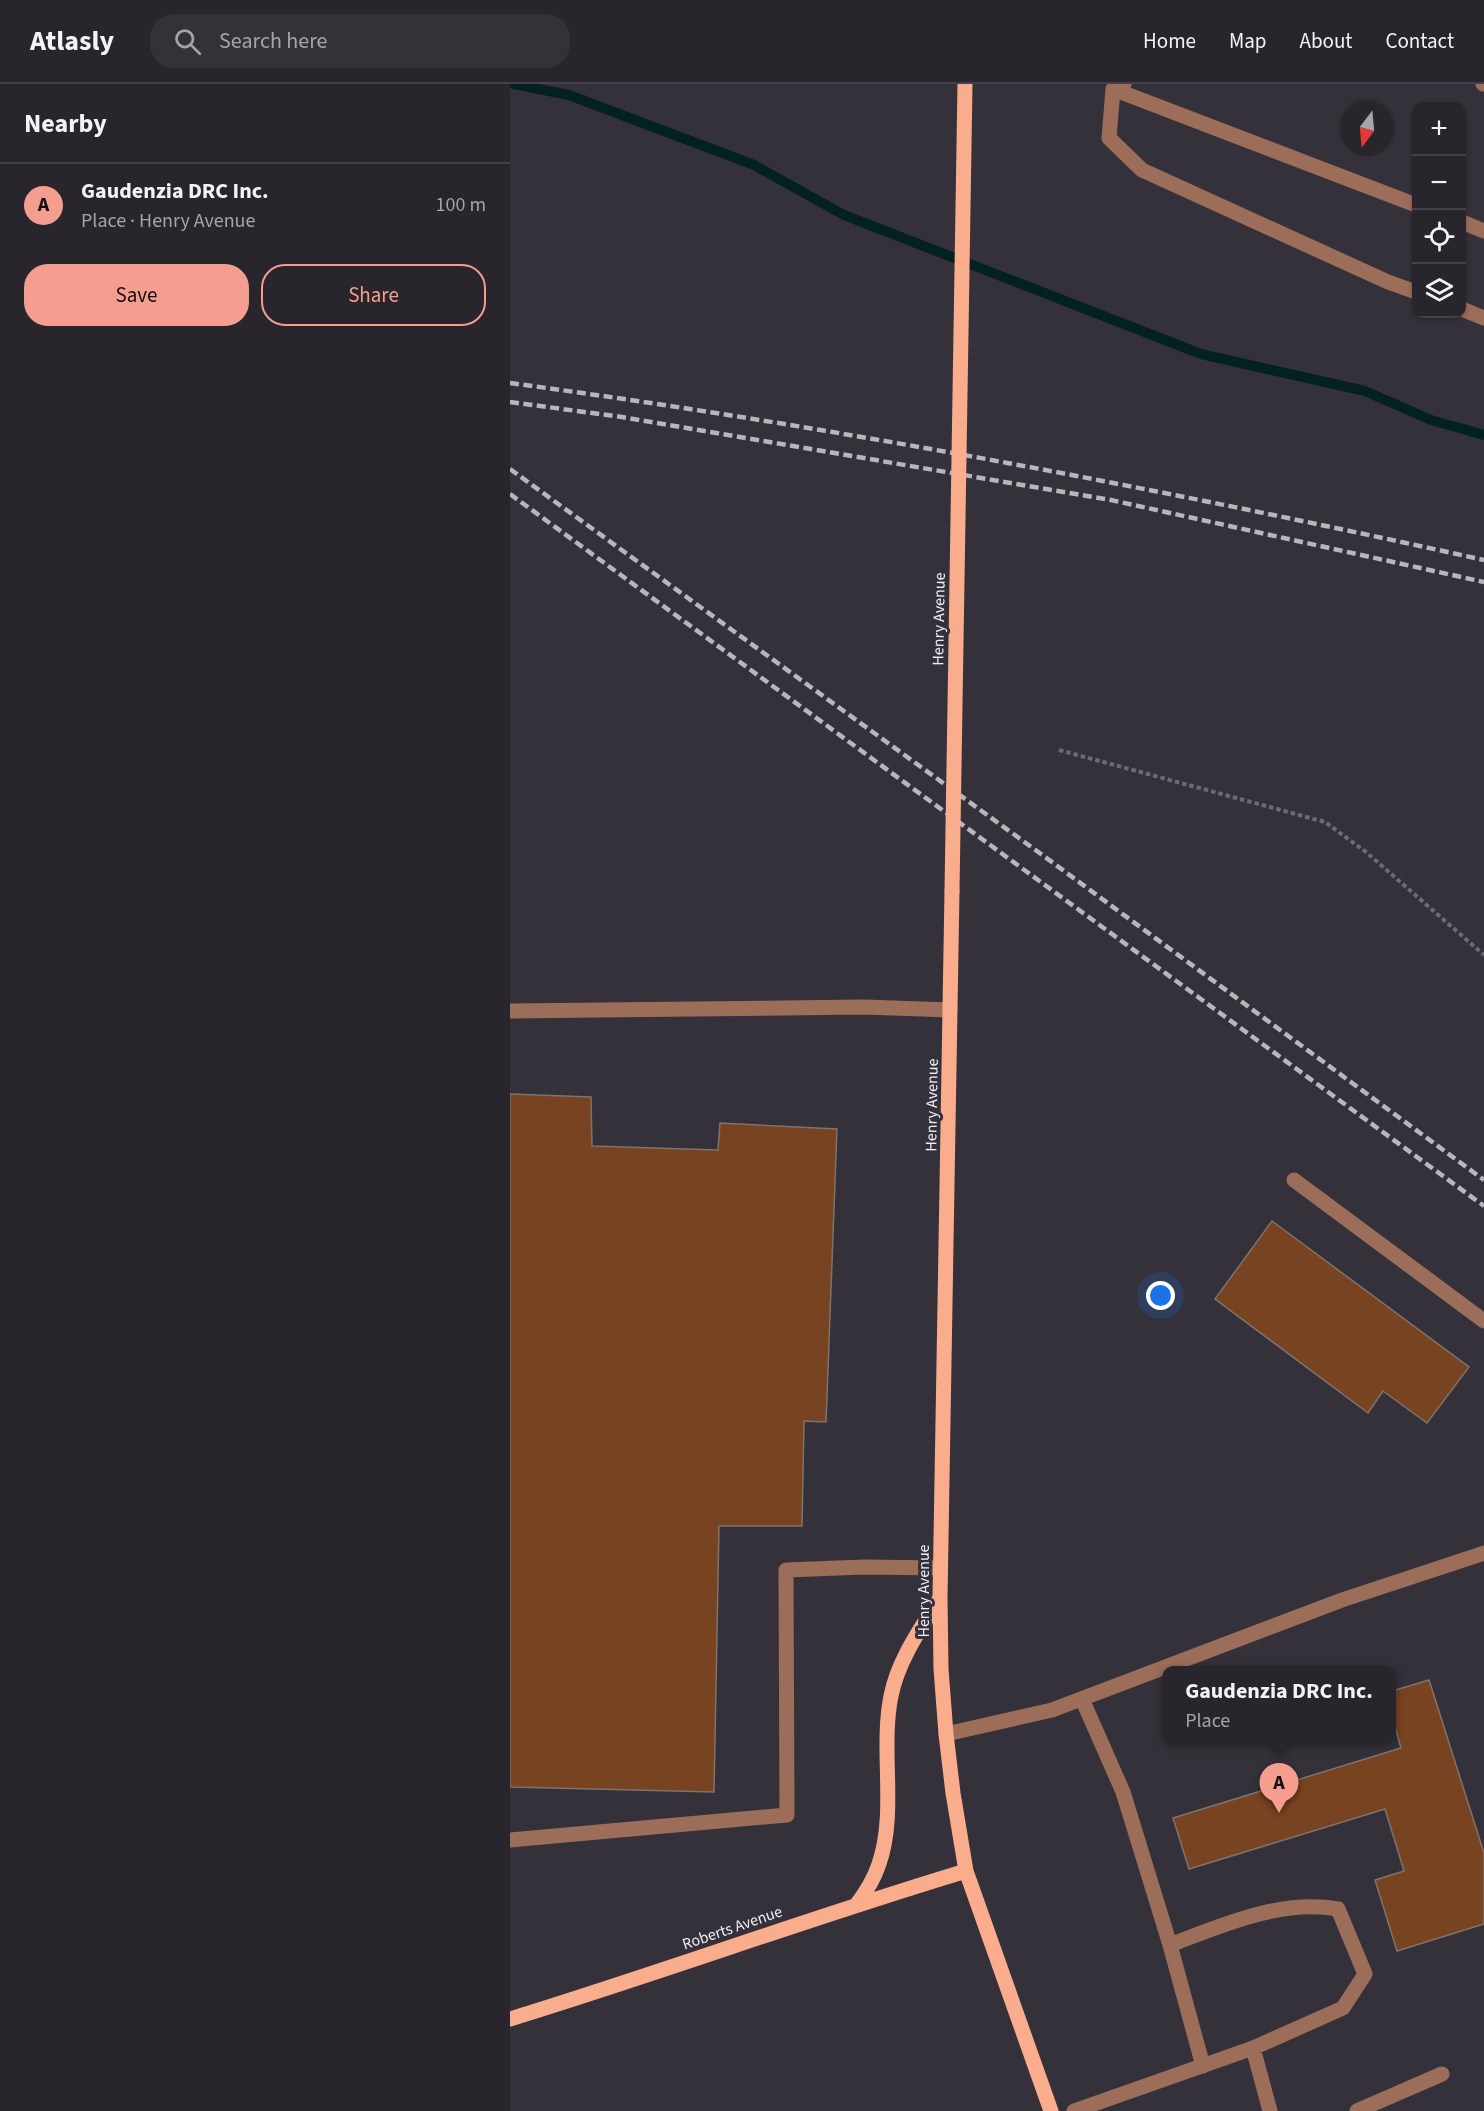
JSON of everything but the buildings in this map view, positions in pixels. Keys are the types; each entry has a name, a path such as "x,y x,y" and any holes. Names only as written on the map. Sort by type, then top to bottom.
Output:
{"main road":[{"name":"Henry Avenue","path":"964,84 940,1669 953,1793 966,1871 1051,2111"},
{"path":"857,1904 874,1876 883,1849 886,1827 887,1736 891,1695 899,1669 940,1598"},
{"name":"Roberts Avenue","path":"510,2019 857,1904 966,1871"}],"lane":[{"path":"1412,203 1119,87 1109,138 1142,170 1388,282 1412,291"},
{"path":"1466,224 1484,231"},
{"path":"1466,311 1484,318"},
{"path":"510,1011 864,1007 950,1010"},
{"path":"1294,1180 1484,1321"},
{"path":"1169,1666 1342,1600 1484,1553"},
{"path":"510,1840 787,1815 786,1570 940,1568"},
{"path":"946,1734 1052,1710 1162,1669"},
{"path":"1082,1699 1123,1792 1170,1945 1203,2066"},
{"path":"1074,2111 1253,2048 1342,2008 1365,1974 1338,1909 1317,1905 1251,1915 1170,1945"},
{"path":"1253,2048 1270,2111"},
{"path":"1357,2111 1442,2074"}],"path":[{"path":"1059,750 1325,822 1366,852 1484,954"}],"waterway":[{"path":"514,84 569,95 754,165 844,215 1201,354 1365,391 1431,420 1484,435"}],"railway":[{"path":"510,383 755,419 999,461 1121,484 1484,560"},
{"path":"510,402 622,417 1111,500 1484,582"},
{"path":"510,469 1041,854 1484,1180"},
{"path":"510,494 1484,1206"}],"place":[{"name":"Gaudenzia DRC Inc.","path":"1279,1813"}]}
